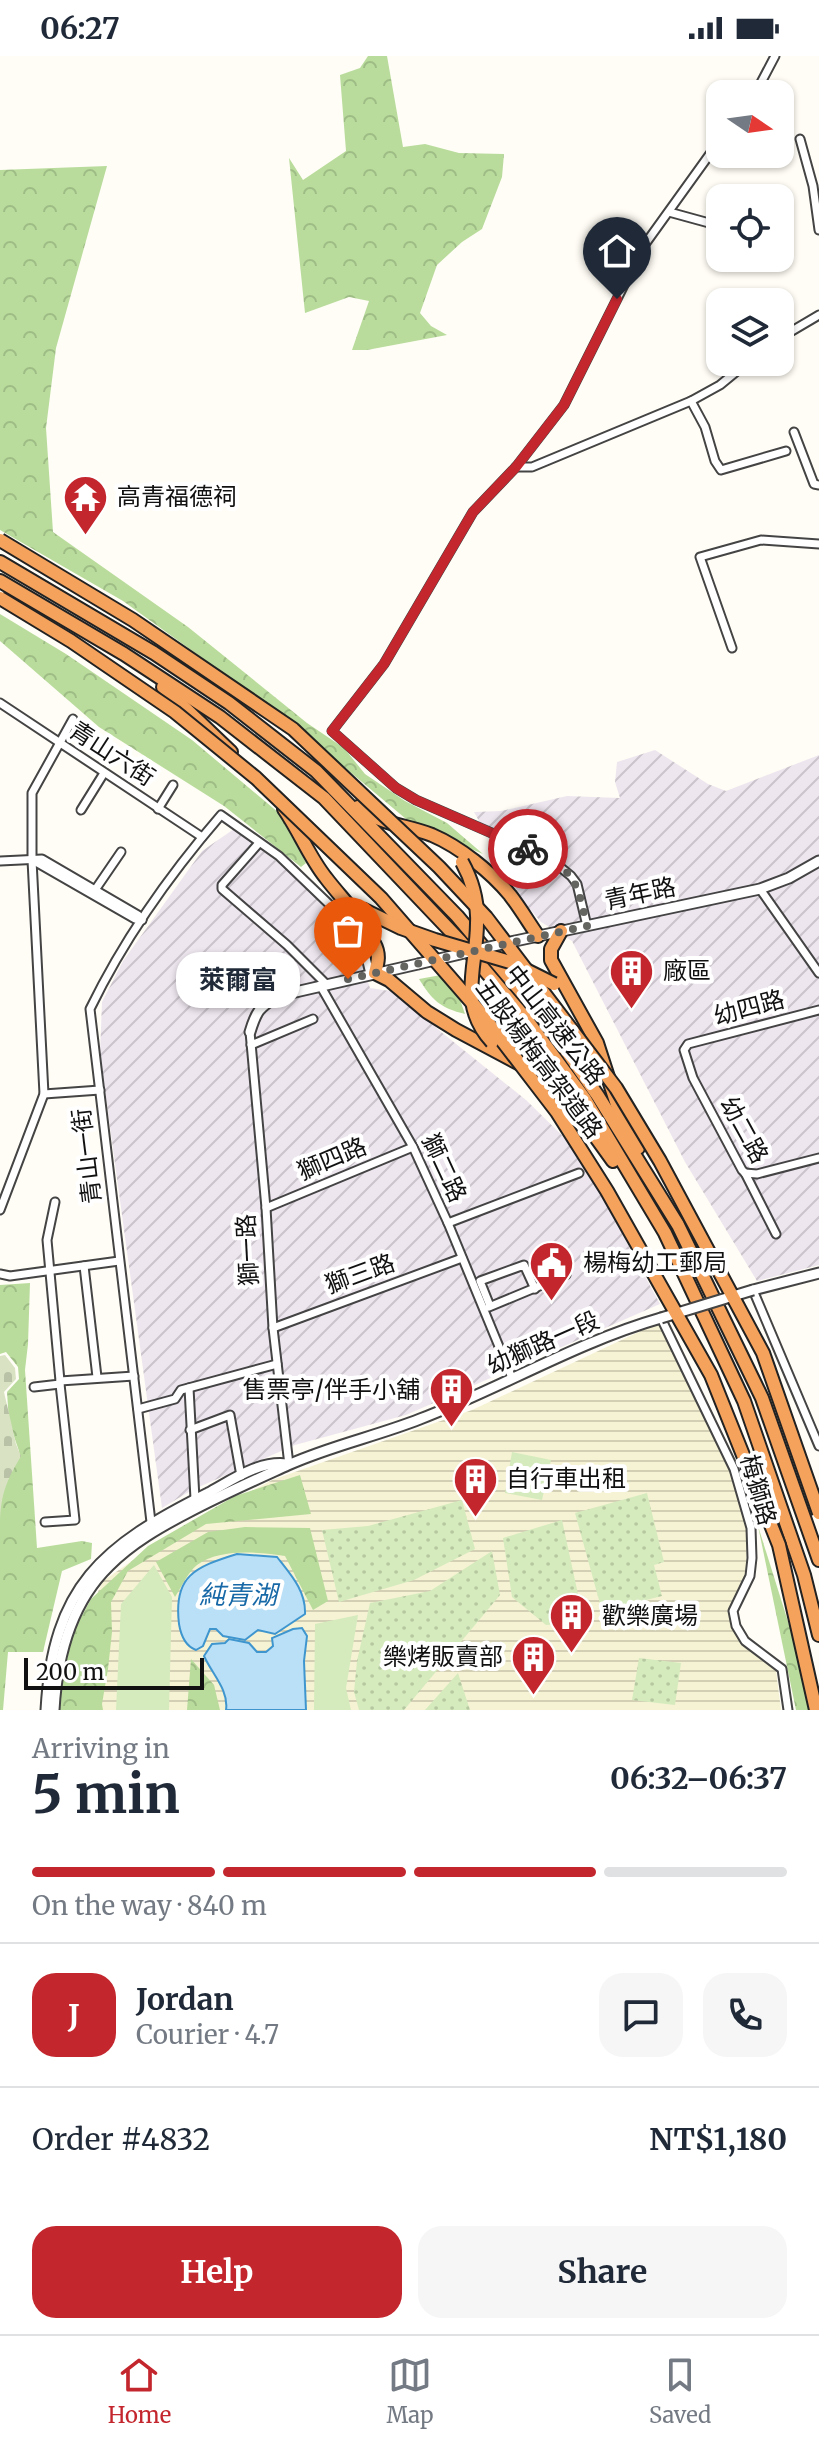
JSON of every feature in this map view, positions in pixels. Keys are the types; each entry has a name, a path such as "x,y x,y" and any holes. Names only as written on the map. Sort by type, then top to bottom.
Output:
{"highway":[{"name":"五股楊梅高架道路","path":"0,540 133,620 293,729 439,867 486,917 616,1088 660,1161 763,1353 819,1513"},
{"name":"中山高速公路","path":"0,562 154,653 217,695 316,771 457,916 545,1020 598,1096 678,1225 762,1398 819,1560"},
{"name":"中山高速公路","path":"0,581 124,654 220,717 324,798 460,941 527,1020 585,1099 665,1233 744,1401 804,1575 819,1635"},
{"name":"五股楊梅高架道路","path":"0,598 71,641 175,712 256,778 381,898 481,1013 557,1112 607,1191 711,1375 779,1545 816,1710"},
{"path":"124,654 194,715 282,807 299,831 312,858 375,943 379,958 372,974 389,980 427,1012 535,1072 556,1087 572,1104 656,1218"},
{"path":"316,771 376,819 429,834 479,865 509,894 538,936"},
{"path":"453,847 468,873 478,920 470,982 472,1010 485,1034 505,1056"},
{"path":"346,901 401,928 535,973 554,984 576,1004"},
{"path":"561,931 551,949 551,960 597,1043 618,1108 678,1225"}],"street":[{"path":"762,80 775,56"},
{"path":"800,139 813,186 819,230"},
{"path":"587,926 577,884 549,858 406,794 332,731 384,664 473,512 516,467 564,405 643,247 706,160"},
{"path":"669,212 706,222"},
{"path":"794,330 819,315"},
{"path":"516,467 532,467 691,401 731,376"},
{"path":"691,401 705,427 715,461 721,470 786,451"},
{"path":"794,432 814,484 819,485"},
{"path":"732,648 700,557 761,540 819,544"},
{"name":"青山六街","path":"0,703 202,837"},
{"path":"0,1210 44,1094 32,860 32,793 73,719"},
{"path":"81,810 104,773"},
{"path":"158,809 173,785"},
{"name":"青山一街","path":"154,1526 90,1009 110,969 183,859 221,815 259,843"},
{"path":"259,843 279,856 355,929 372,974"},
{"name":"獅二路","path":"259,843 222,885 222,889 287,945 323,984 413,1147 487,1308 512,1378"},
{"path":"95,890 121,852"},
{"path":"0,861 42,859 142,920"},
{"path":"32,860 135,919 142,920"},
{"name":"青年路","path":"250,1032 261,1005 278,996 760,889 789,878 819,861"},
{"path":"760,889 819,973"},
{"name":"幼四路","path":"688,1044 819,1010"},
{"path":"251,1045 313,1019"},
{"name":"獅一路","path":"250,1032 273,1328 289,1465"},
{"name":"幼二路","path":"688,1044 684,1050 687,1066 776,1234"},
{"path":"44,1094 100,1090"},
{"name":"獅四路","path":"266,1208 413,1147"},
{"path":"745,1173 757,1174 819,1158"},
{"path":"448,1223 579,1173"},
{"path":"45,1522 75,1520 49,1272 47,1240 55,1202"},
{"name":"獅三路","path":"273,1328 462,1258"},
{"path":"0,1274 10,1276 49,1272 119,1261"},
{"path":"535,1289 524,1265 480,1281 487,1308 535,1289 566,1275"},
{"path":"84,1266 97,1377"},
{"name":"幼獅路一段","path":"54,1710 62,1648 85,1595 106,1568 154,1526 289,1465 420,1419 594,1341 753,1290 819,1273"},
{"path":"753,1290 819,1446"},
{"name":"梅獅路","path":"661,1318 734,1469 751,1528 750,1576 733,1611 736,1626 745,1641 782,1669 788,1710"},
{"path":"138,1409 175,1399 181,1390 277,1364"},
{"path":"34,1387 97,1377 134,1376"},
{"path":"189,1388 195,1499"},
{"path":"190,1430 230,1415 241,1476"},
{"name":"幼獅路一段","path":"46,1710 52,1654 62,1623 79,1588 113,1549 195,1499 241,1476 272,1462 289,1465"}],"shaded area":[{"path":"655,750 708,784 726,791 819,755 819,1265 757,1281 685,1162 572,941 541,922 523,901 474,812 501,811 567,796 620,798 615,782 617,762"},
{"path":"234,829 288,870 359,942 370,988 397,992 526,1100 577,1150 660,1304 406,1415 295,1445 192,1490 162,1508 100,1054 102,1002 123,961 202,851"},
{"path":"660,1322 731,1471 747,1528 746,1576 729,1617 740,1640 776,1670 781,1710 63,1710 73,1646 103,1581 168,1536 272,1480 472,1410"}],"green space":[{"path":"368,56 387,56 403,147 425,144 459,153 504,154 502,177 482,229 437,265 420,313 431,326 447,335 352,350 369,301 349,297 305,313 289,158 303,180 346,151 340,75 360,68"},
{"path":"107,166 56,348 46,428 53,532 188,627 307,723 344,748 365,774 405,801 447,823 483,854 412,824 287,719 123,601 0,530 0,170"},
{"path":"0,614 66,654 192,740 279,813 306,863 301,867 224,806 99,727 0,641"},
{"path":"441,975 457,991 465,1014 438,1002 419,979"},
{"path":"30,1283 25,1370 37,1548 82,1541 92,1543 91,1559 62,1571 43,1652 8,1652 3,1710 0,1710 0,1482 19,1451 9,1422 7,1392 19,1379 18,1367 6,1352 0,1354 0,1285"},
{"path":"5,1355 15,1368 16,1379 4,1392 21,1456 6,1487 0,1521 0,1356"},
{"path":"512,1452 551,1460 542,1500 505,1493"},
{"path":"300,1475 311,1514 206,1524 128,1571 111,1602 112,1632 103,1710 59,1710 73,1632 91,1599 148,1546 235,1496"},
{"path":"647,1493 664,1562 654,1565 662,1596 602,1611 575,1513"},
{"path":"462,1500 475,1549 414,1580 339,1602 322,1530 368,1526"},
{"path":"562,1520 584,1622 546,1625 512,1597 503,1538"},
{"path":"758,1526 790,1628 810,1710 796,1710"},
{"path":"245,1527 310,1528 328,1601 313,1610 285,1556 252,1553 217,1556 197,1565 175,1597 156,1562 208,1532"},
{"path":"492,1551 500,1595 404,1710 359,1710 354,1692 357,1661 370,1603 430,1591"},
{"path":"154,1565 172,1597 169,1710 116,1710 121,1604"},
{"path":"358,1615 346,1688 351,1710 314,1710 315,1624"},
{"path":"639,1658 681,1663 675,1705 632,1700"},
{"path":"191,1659 214,1685 220,1710 187,1710"},
{"path":"458,1673 470,1710 425,1710"}],"water":[{"name":"純青湖","path":"237,1554 277,1557 300,1591 305,1614 275,1634 258,1630 245,1640 223,1636 216,1629 210,1629 203,1646 196,1650 184,1640 179,1624 178,1608 184,1584 199,1569"},
{"name":"純青湖","path":"302,1628 307,1636 304,1661 306,1710 226,1710 225,1696 204,1656 212,1644 225,1643 229,1639 249,1643 257,1652 266,1652 273,1646 272,1638"}],"way so far":[{"path":"348,979 587,926 577,884 571,876 549,858 528,849"}],"place":[{"name":"高青福德祠","path":"86,536"},
{"name":"萊爾富","path":"348,979"},
{"name":"廠區","path":"632,1010"},
{"name":"楊梅幼工郵局","path":"552,1302"},
{"name":"售票亭/伴手小舖","path":"451,1429"},
{"name":"自行車出租","path":"475,1518"},
{"name":"歡樂廣場","path":"571,1655"},
{"name":"樂烤販賣部","path":"534,1696"}],"route":[{"path":"528,849 416,800 396,788 332,731 384,664 473,512 516,467 564,405 617,299"}]}
